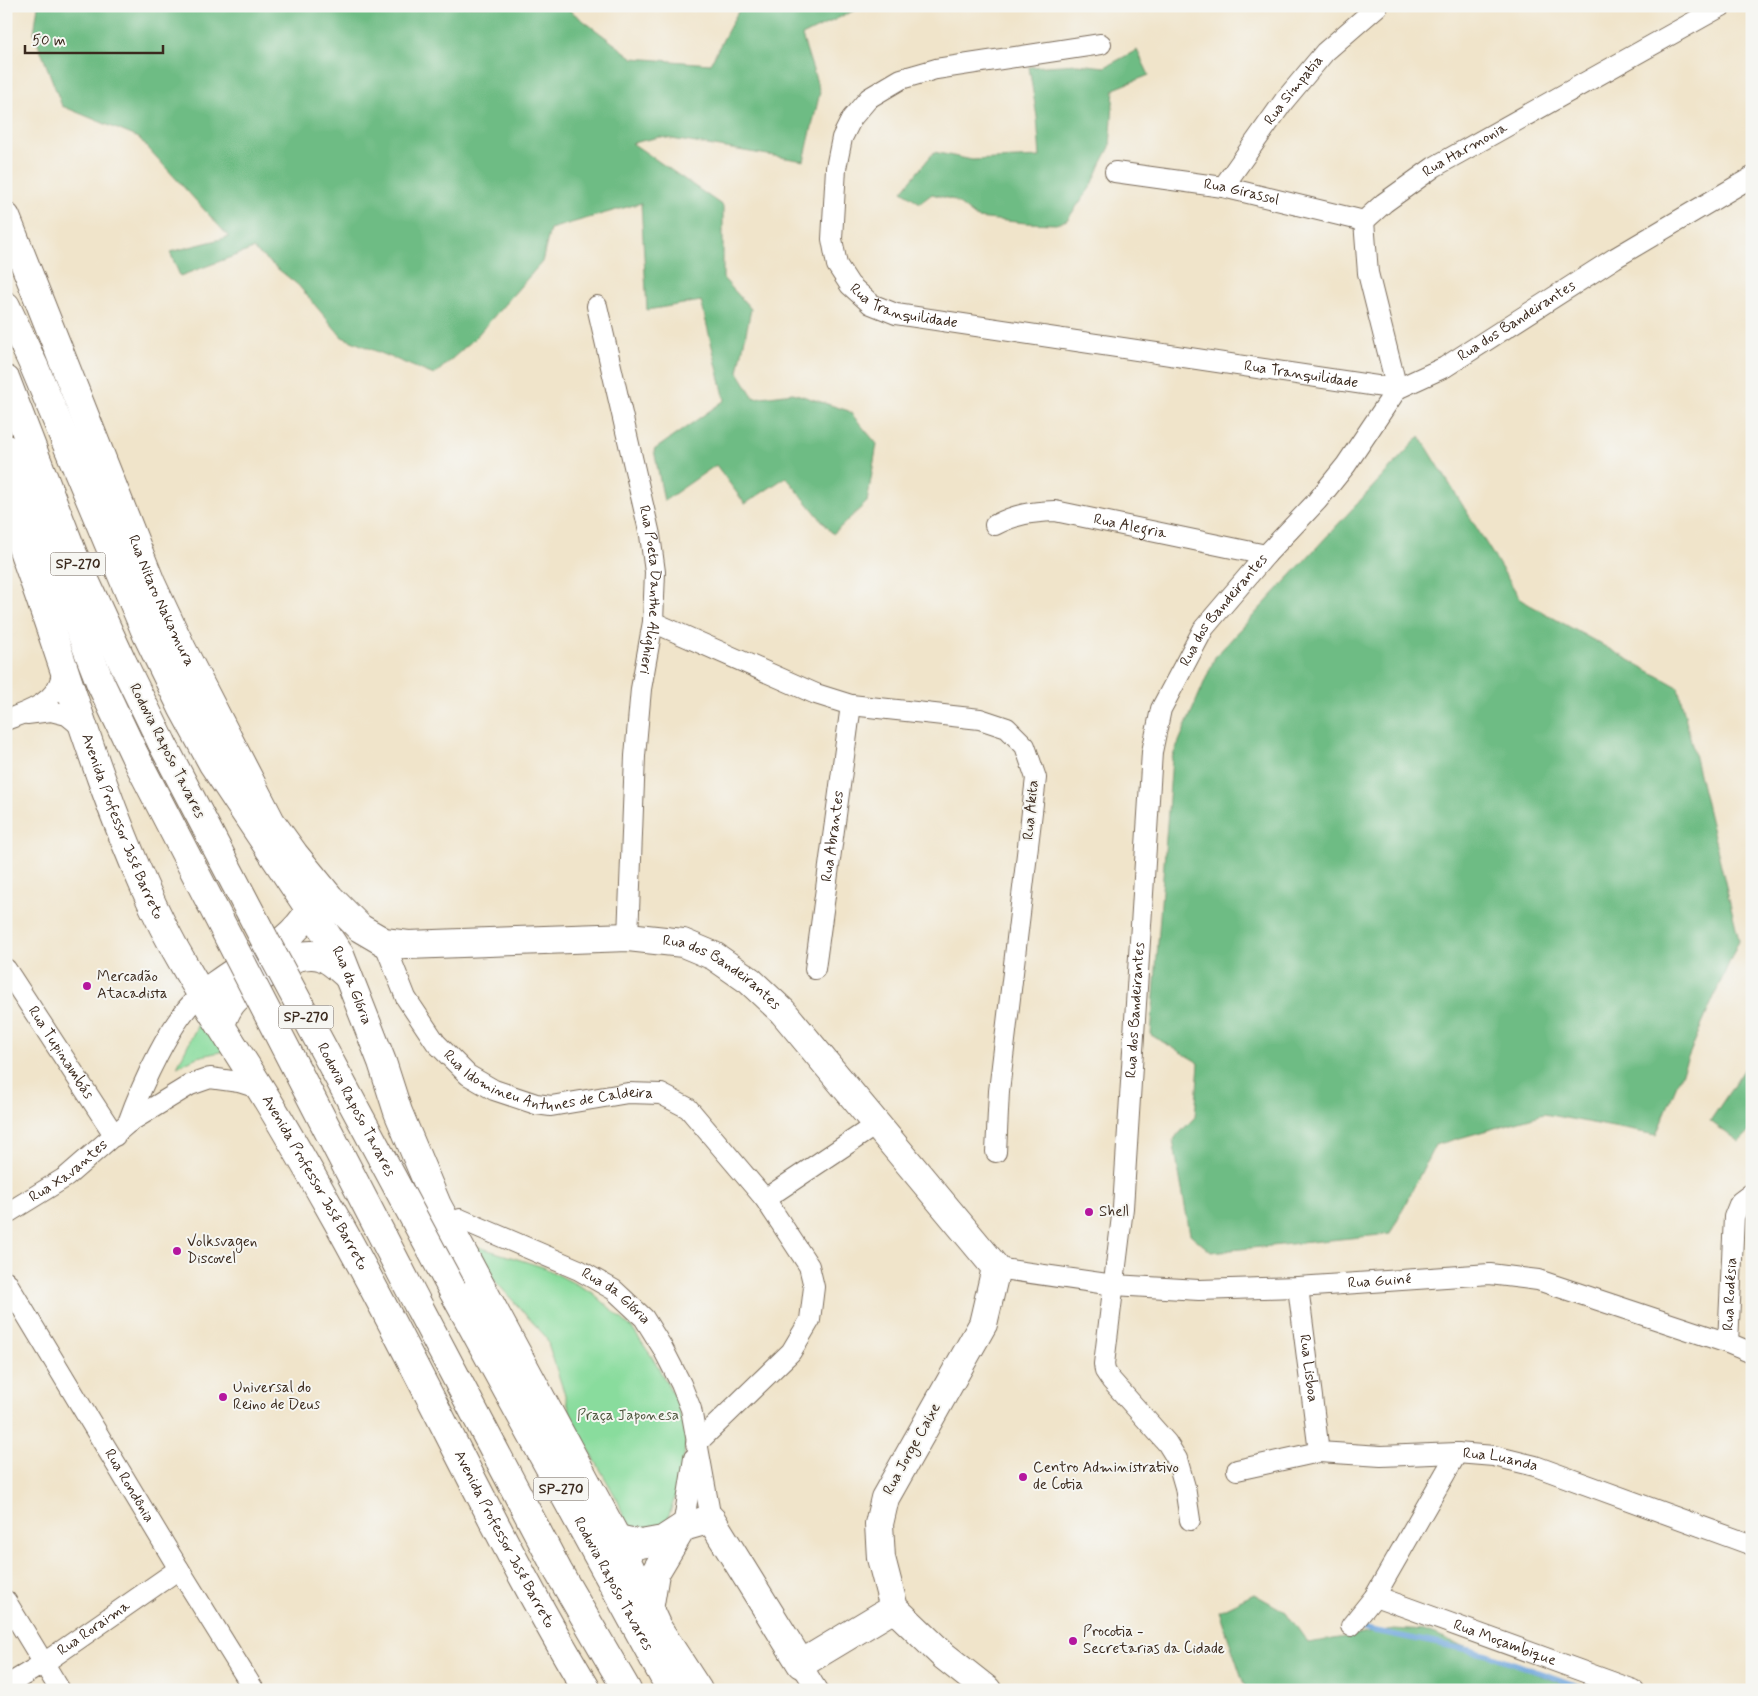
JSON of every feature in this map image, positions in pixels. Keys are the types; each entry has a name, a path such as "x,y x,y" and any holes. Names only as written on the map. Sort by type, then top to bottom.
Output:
{"main road":[{"name":"Rua Nitaro Nakamura","path":"6,217 151,583 181,647 271,822 294,854 338,906 360,928 384,942"},
{"name":"Rua da Glória","path":"6,306 38,375 143,626 182,708 213,764 249,821 340,956 382,1062 398,1112 437,1205 616,1539"},
{"name":"Rodovia Raposo Tavares","path":"6,380 73,554 162,743 267,944 452,1289 671,1690"},
{"name":"Rodovia Raposo Tavares","path":"6,448 100,682 136,758 418,1305 554,1563 626,1690"},
{"name":"Avenida Professor José Barreto","path":"6,505 64,665 83,728 118,824 144,887 183,964 261,1089 342,1230 527,1582 587,1690"},
{"path":"201,995 286,939 302,923 310,910"},
{"name":"Rua dos Bandeirantes","path":"384,942 408,945 628,937 683,943 714,956 750,981 783,1012 996,1268"},
{"path":"221,1025 229,1006 236,998 271,970 297,957 310,955 322,957 337,966 349,977"},
{"path":"183,964 211,972 232,973"},
{"name":"Rua Jorge Caixe","path":"894,1608 881,1558 879,1524 885,1498 983,1324 996,1268"},
{"path":"616,1539 641,1544 663,1540 683,1527 711,1519 801,1664 894,1608 944,1656 987,1690"},
{"path":"649,1610 655,1573 683,1527"},
{"path":"616,1539 657,1627 698,1690"}],"street":[{"name":"Rua Simpatia","path":"1222,187 1284,101 1325,52 1378,6"},
{"name":"Rua Harmonia","path":"1364,221 1384,203 1434,168 1722,6"},
{"name":"Rua Tranquilidade","path":"1101,44 936,70 900,79 869,98 852,118 842,138 836,168 832,238 837,264 850,285 871,304 896,314 1397,389"},
{"name":"Rua Girassol","path":"1115,172 1222,187 1364,221"},
{"name":"Rua dos Bandeirantes","path":"1190,1520 1178,1459 1167,1443 1111,1380 1105,1371 1104,1364 1123,1208 1152,752 1161,709 1204,628 1266,555 1317,501 1346,465 1397,389 1445,367 1615,258 1752,177"},
{"path":"1364,221 1368,273 1397,389"},
{"name":"Rua Poeta Danthe Alighieri","path":"597,306 650,534 655,572 653,622 641,689 635,756 628,937"},
{"name":"Rua Alegria","path":"995,525 1028,512 1054,511 1266,555"},
{"name":"Rua Akita","path":"653,622 816,694 851,704 980,719 1007,728 1026,746 1036,778 999,1091 996,1152"},
{"path":"13,717 44,703 51,697 58,687 64,665"},
{"name":"Rua Abrantes","path":"815,969 851,704"},
{"path":"13,717 51,712 67,715 83,728"},
{"name":"Rua Idomineu Antunes de Caldeira","path":"384,942 406,998 436,1043 468,1075 494,1090 536,1104 552,1106 628,1093 661,1094 688,1108 765,1198 809,1266 814,1287 810,1320 791,1352 696,1444"},
{"name":"Rua Tupinambás","path":"6,969 122,1130"},
{"name":"Rua Xavantes","path":"122,1130 179,1018 194,1000 201,995"},
{"name":"Rua Xavantes","path":"6,1214 66,1177 122,1130 190,1085 210,1078 239,1082 261,1089"},
{"path":"765,1198 877,1124"},
{"name":"Rua Rodésia","path":"1728,1343 1734,1217 1740,1202 1752,1193"},
{"name":"Rua da Glória","path":"460,1219 579,1270 614,1290 644,1318 682,1384 691,1409 696,1444"},
{"name":"Rua Guiné","path":"996,1268 1114,1286 1199,1290 1298,1287 1490,1274 1538,1280 1728,1343 1752,1353"},
{"name":"Rua Rondônia","path":"6,1281 254,1690"},
{"name":"Rua Lisboa","path":"1298,1287 1319,1452"},
{"path":"696,1444 711,1519"},
{"path":"683,1527 696,1444"},
{"name":"Rua Luanda","path":"1236,1470 1319,1452 1381,1456 1457,1453 1494,1456 1535,1466 1752,1545"},
{"path":"1351,1626 1375,1596 1457,1453"},
{"name":"Rua Roraima","path":"6,1686 44,1663 179,1569"},
{"name":"Rua Moçambique","path":"1375,1596 1634,1690"},
{"path":"6,1601 60,1690"},
{"path":"801,1664 817,1690"}],"green space":[{"path":"38,6 564,6 633,58 710,64 741,6 863,6 802,36 820,92 804,161 660,137 632,143 723,206 723,278 751,309 738,372 754,398 793,393 849,411 877,444 867,502 833,534 786,477 745,504 716,465 664,501 654,450 725,400 701,301 647,310 641,203 550,229 542,262 474,339 434,375 342,337 298,285 253,249 180,276 170,252 229,237 139,138 62,106 34,33"},
{"path":"1137,50 1149,75 1114,89 1110,147 1092,185 1067,220 1056,224 977,218 954,200 932,194 920,203 902,191 934,152 972,160 1040,157 1037,117 1029,67 1078,64 1105,67"},
{"path":"1420,436 1521,600 1678,687 1739,940 1656,1135 1544,1114 1435,1145 1390,1234 1211,1252 1190,1234 1173,1140 1195,1117 1199,1063 1151,1035 1172,758 1215,657"},
{"path":"202,1016 224,1051 197,1057 177,1067"},
{"path":"1752,1058 1752,1129 1739,1142 1710,1121"},
{"name":"Praça Japonesa","path":"469,1244 543,1267 593,1293 631,1327 652,1357 676,1399 686,1437 682,1477 668,1518 657,1530 640,1533 624,1518 618,1501 574,1423 546,1337 486,1271"},
{"path":"1254,1594 1286,1612 1308,1643 1394,1629 1424,1631 1579,1690 1246,1690 1219,1611"}],"waterway":[{"path":"1356,1627 1484,1653 1589,1690"}],"place":[{"name":"Mercadão Atacadista","path":"87,986"},
{"name":"Shell","path":"1089,1212"},
{"name":"Volksvagen Discovel","path":"177,1251"},
{"name":"Universal do Reino de Deus","path":"223,1397"},
{"name":"Centro Administrativo de Cotia","path":"1023,1477"},
{"name":"Procotia - Secretarias da Cidade","path":"1073,1641"}]}
